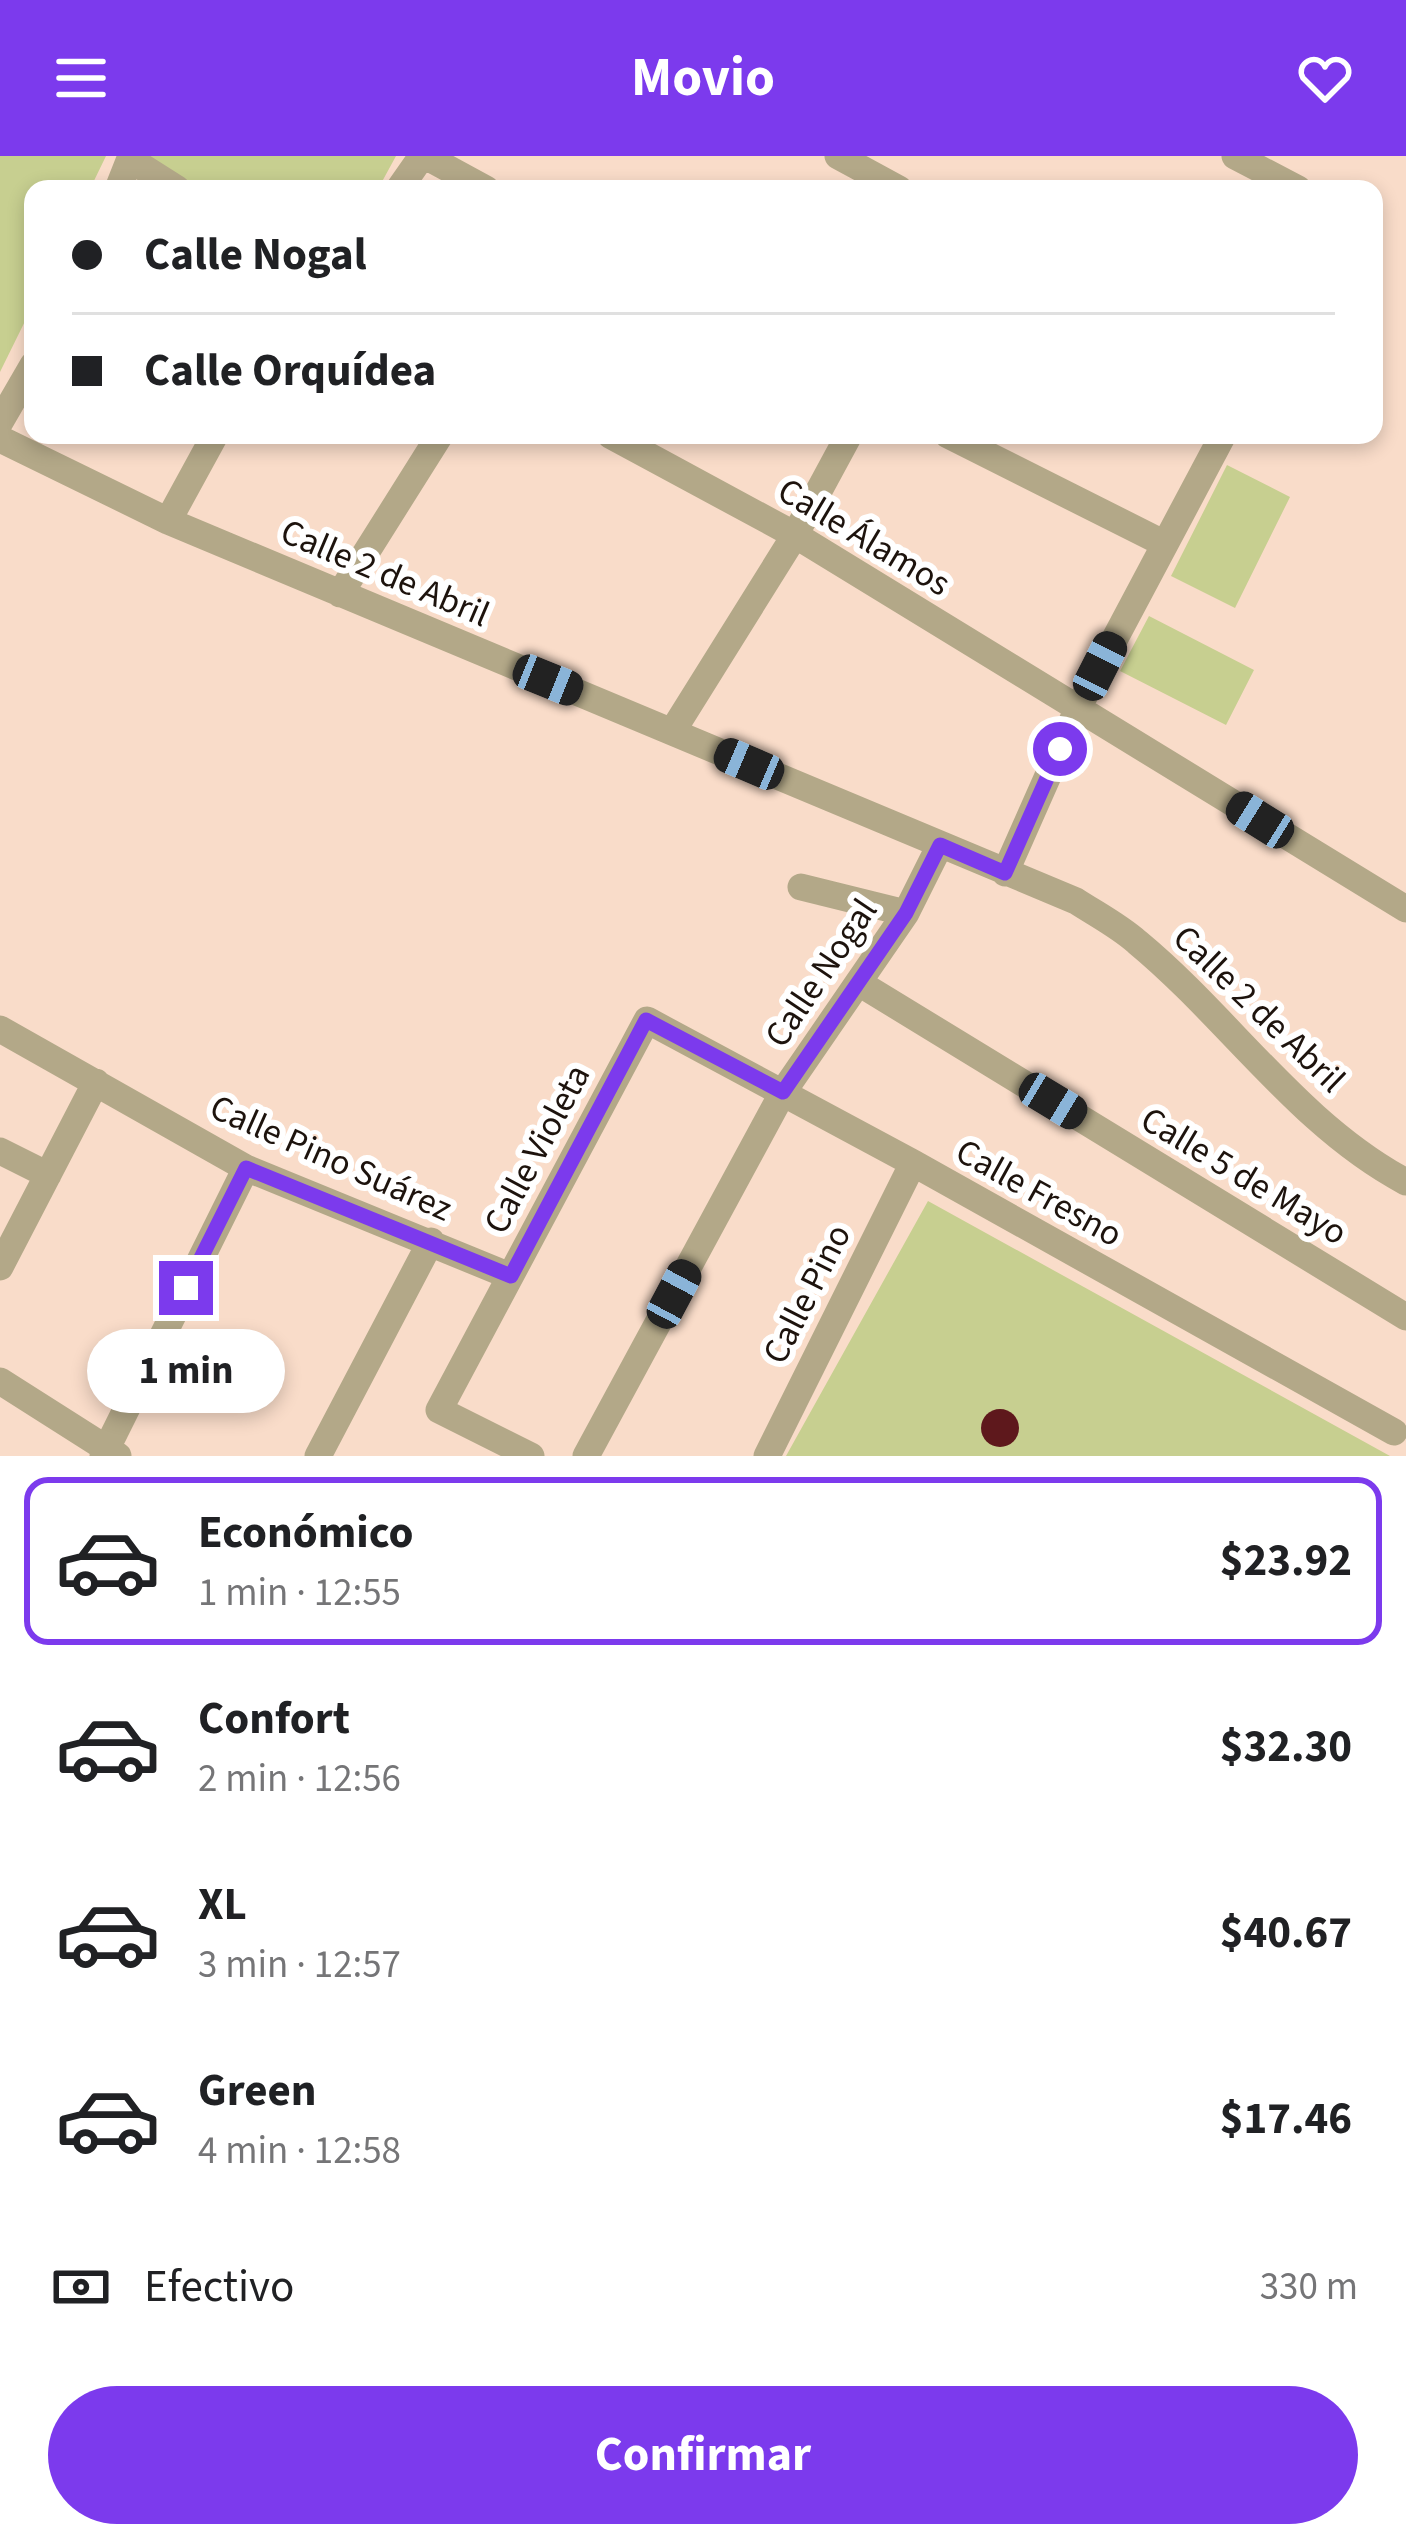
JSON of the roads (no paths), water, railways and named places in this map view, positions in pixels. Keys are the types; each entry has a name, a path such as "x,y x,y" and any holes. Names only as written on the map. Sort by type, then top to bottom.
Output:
{"street":[{"path":"406,180 424,156 469,180"},
{"path":"838,156 882,180"},
{"path":"1235,156 1281,180"},
{"path":"130,158 163,180"},
{"path":"0,422 24,381"},
{"name":"Calle 2 de Abril","path":"0,439 168,521 1076,901 1137,941 1312,1113 1382,1169 1406,1182"},
{"path":"168,521 210,444"},
{"path":"340,594 434,444"},
{"name":"Calle Álamos","path":"627,444 795,535 1406,909"},
{"path":"672,732 795,535 844,444"},
{"path":"966,444 1162,543"},
{"path":"1005,873 1078,707 1218,444"},
{"name":"Calle Nogal","path":"586,1456 783,1092 906,913 940,845"},
{"path":"801,887 906,913"},
{"name":"Calle 5 de Mayo","path":"859,983 1406,1317"},
{"name":"Calle Fresno","path":"646,1020 1394,1432"},
{"name":"Calle Violeta","path":"532,1456 439,1410 646,1020"},
{"name":"Calle Pino Suárez","path":"0,1029 246,1168 511,1276"},
{"path":"0,1267 96,1082"},
{"path":"0,1150 48,1175"},
{"name":"Calle Pino","path":"766,1456 913,1163"},
{"path":"0,1381 109,1454 246,1168"},
{"path":"317,1456 431,1241"}]}
